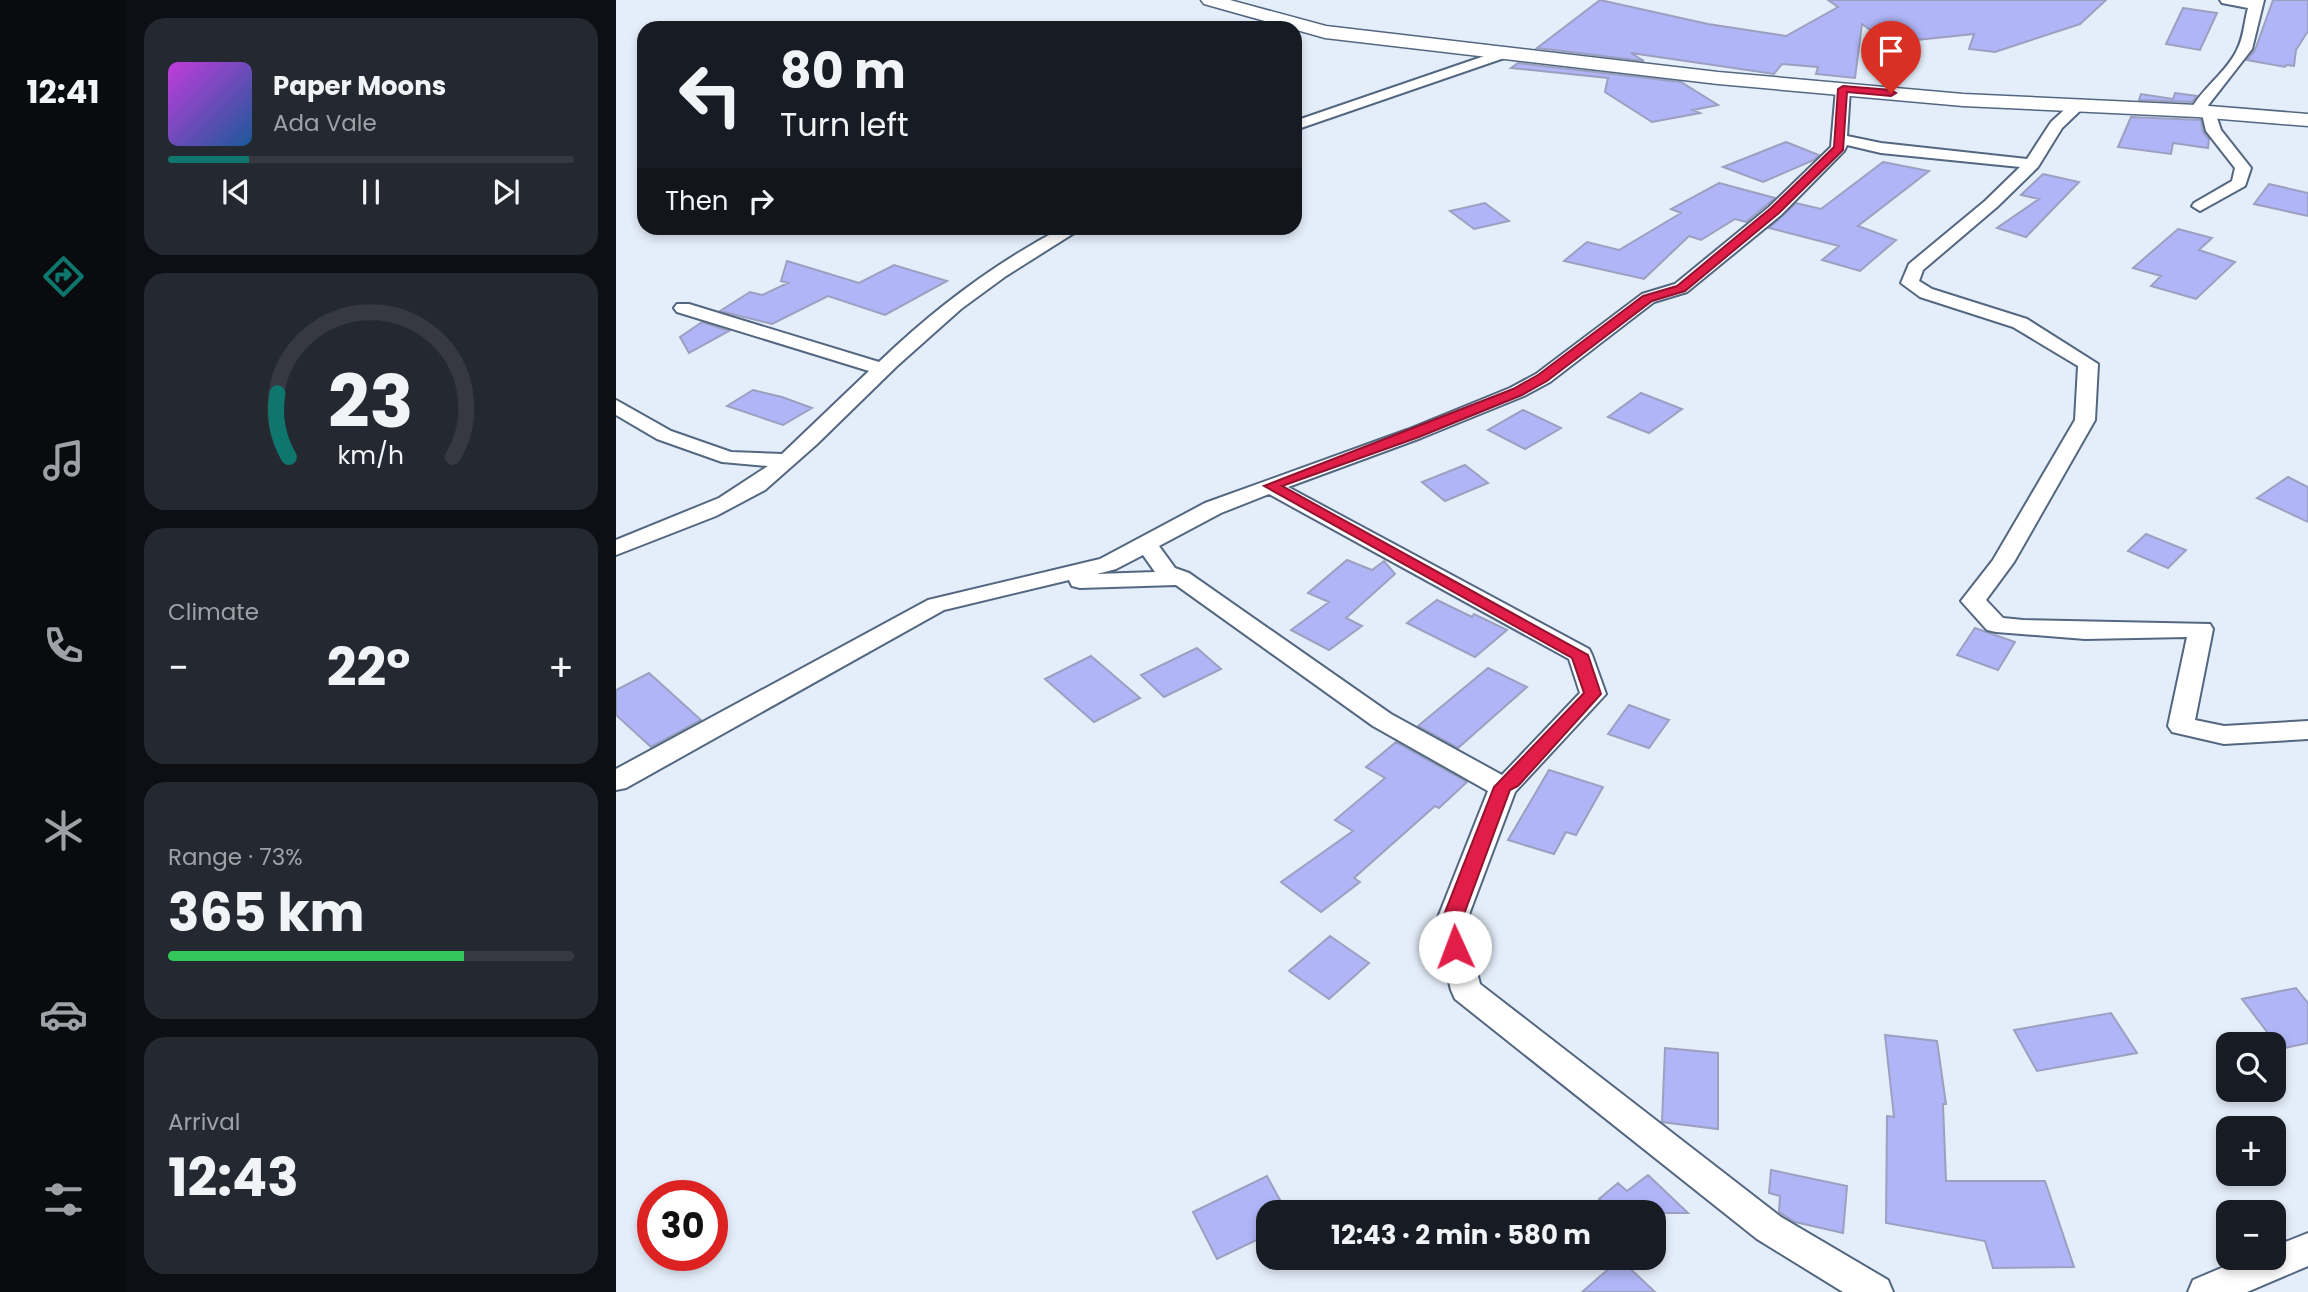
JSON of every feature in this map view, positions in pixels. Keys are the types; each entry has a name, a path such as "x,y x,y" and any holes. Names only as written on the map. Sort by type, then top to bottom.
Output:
{"street":[{"path":"1210,0 1285,21"},
{"path":"2200,206 2239,183 2243,168 2214,131 2203,111 2203,98 2244,51 2257,2 2226,0"},
{"path":"1302,26 1325,32 1843,89 1963,100 2203,111 2308,120"},
{"path":"1302,124 1505,52"},
{"path":"616,781 936,605 1108,564 1213,508 1414,434 1517,392 1543,378 1648,298 1681,288 1775,211 1839,148 1843,89"},
{"path":"2078,105 2056,125 2032,164 1991,204 1915,268 1910,283 1926,293 2020,323 2088,364 2085,420 2003,562 1973,601 1996,625 2085,631 2201,629 2181,726 2224,735 2308,730"},
{"path":"1840,139 1881,148 2032,164"},
{"path":"616,548 720,504 756,485 812,440 883,369 975,287 1031,250 1060,235"},
{"path":"683,308 883,369"},
{"path":"616,406 664,435 729,458 784,460"},
{"path":"1271,486 1580,655 1593,694 1511,782 1503,787 1450,925 1466,989 1769,1228 1875,1292"},
{"path":"1146,543 1167,573 1181,578 1382,720 1503,787"},
{"path":"1030,582 1181,578"},
{"path":"2206,1292 2308,1249"}],"building":[{"path":"1600,0 1708,24 1786,36 1838,7 1828,0 2106,0 2080,24 1995,52 1969,49 1974,34 1888,43 1862,24 1855,78 1816,74 1818,67 1782,64 1774,74 1631,53 1644,61 1537,48"},
{"path":"2273,0 2308,0 2308,31 2296,50 2294,66 2285,67 2247,60 2255,50"},
{"path":"2183,8 2217,13 2200,50 2166,44"},
{"path":"1518,63 1681,82 1718,105 1693,110 1700,113 1652,122 1605,92 1608,78 1511,68"},
{"path":"2175,93 2197,96 2192,102 2139,100 2141,94 2173,99"},
{"path":"2131,117 2201,120 2203,132 2209,139 2208,148 2173,143 2171,154 2118,147"},
{"path":"1786,142 1819,155 1814,160 1763,182 1723,167"},
{"path":"1883,162 1929,171 1858,226 1896,240 1860,271 1822,260 1839,246 1769,228 1796,203 1821,209"},
{"path":"2043,174 2079,182 2026,237 1997,228 2039,199 2021,195"},
{"path":"1719,183 1775,198 1746,222 1735,219 1701,240 1689,236 1644,279 1564,261 1587,242 1619,250 1681,213 1671,209"},
{"path":"2269,184 2308,193 2308,216 2254,204"},
{"path":"1485,203 1509,221 1474,229 1450,211"},
{"path":"2178,229 2212,238 2199,250 2235,262 2196,299 2151,286 2161,276 2133,268"},
{"path":"787,261 859,283 894,265 947,281 885,315 828,296 772,324 720,311 750,292 762,295 788,283 781,281"},
{"path":"702,322 729,331 689,353 680,337"},
{"path":"753,390 812,408 783,425 727,406"},
{"path":"1641,393 1682,409 1649,433 1608,417"},
{"path":"1523,410 1561,428 1525,449 1488,430"},
{"path":"1465,465 1488,483 1445,501 1422,482"},
{"path":"2288,477 2308,487 2308,522 2257,498"},
{"path":"2146,534 2186,550 2168,568 2128,551"},
{"path":"1347,560 1372,570 1384,561 1395,574 1346,618 1362,626 1329,650 1291,630 1329,602 1308,593"},
{"path":"1437,600 1507,630 1475,657 1407,623"},
{"path":"1975,628 2015,642 1998,670 1957,655"},
{"path":"1197,648 1221,669 1164,697 1141,675"},
{"path":"1091,656 1140,698 1094,722 1045,679"},
{"path":"1488,668 1527,687 1458,748 1418,726"},
{"path":"649,673 701,720 651,747 616,715 616,690"},
{"path":"1629,705 1669,720 1649,748 1608,734"},
{"path":"1396,742 1467,782 1439,808 1435,806 1354,878 1360,882 1321,912 1281,882 1353,831 1335,820 1385,778 1366,767"},
{"path":"1549,770 1603,787 1576,835 1566,832 1554,854 1508,840"},
{"path":"1330,936 1369,963 1329,999 1289,971"},
{"path":"2296,988 2308,1003 2308,1043 2286,1048 2286,1032 2267,1032 2242,999"},
{"path":"2111,1013 2137,1053 2037,1071 2014,1030"},
{"path":"1885,1035 1937,1041 1946,1104 1943,1104 1946,1181 2045,1181 2074,1267 1993,1268 1985,1241 1886,1223 1887,1116 1894,1117"},
{"path":"1665,1048 1718,1053 1718,1129 1662,1122"},
{"path":"1771,1170 1847,1186 1843,1233 1795,1222 1779,1212 1780,1196 1769,1193"},
{"path":"1648,1175 1688,1213 1666,1213 1666,1200 1599,1199 1618,1183 1627,1191"},
{"path":"1267,1176 1280,1200 1256,1200 1256,1240 1217,1259 1193,1212"},
{"path":"1607,1270 1632,1270 1655,1292 1582,1292"}],"route":[{"path":"1455,947 1450,925 1503,787 1511,782 1593,694 1580,655 1271,486 1414,434 1517,392 1543,378 1648,298 1681,288 1775,211 1839,148 1843,89 1891,93"}]}
